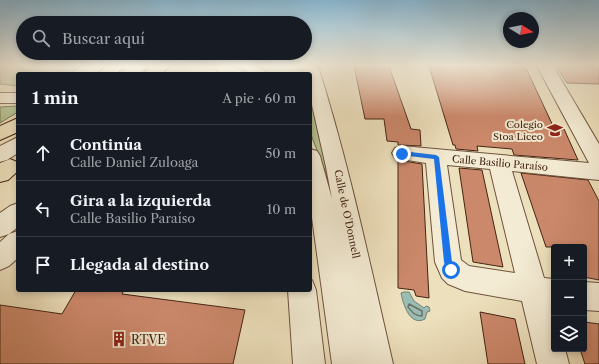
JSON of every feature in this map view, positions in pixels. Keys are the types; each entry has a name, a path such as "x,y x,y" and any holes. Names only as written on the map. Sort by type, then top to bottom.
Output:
{"main road":[{"path":"0,134 16,125"}],"street":[{"name":"Calle de O'Donnell","path":"315,83 337,167 377,364"},
{"path":"555,83 599,162"},
{"path":"0,98 16,98"},
{"path":"6,166 16,148"},
{"name":"Calle Basilio Paraíso","path":"402,154 599,172"},
{"path":"436,157 448,262 451,270 458,276 544,292"},
{"path":"499,162 544,292 552,364"},
{"path":"312,164 324,213 348,364"},
{"path":"0,227 16,215"},
{"path":"0,258 16,244"},
{"path":"302,292 309,364"},
{"path":"587,296 599,297"}],"green space":[{"path":"16,83 16,86 0,84"},
{"path":"312,100 331,180 325,171 312,137"},
{"path":"16,106 16,113 0,123 0,107"}],"water":[{"path":"409,292 414,301 424,308 426,306 429,307 430,311 427,312 425,319 420,321 411,317 403,303 401,293"}],"building":[{"path":"358,83 395,83 411,129 420,130 421,146 398,145 398,142 387,141 384,119 365,119"},
{"path":"434,83 533,83 554,128 564,129 578,160 514,155 512,149 477,146 478,151 456,149 455,145 453,145"},
{"path":"567,83 599,83 599,84"},
{"path":"398,160 422,164 429,298 416,296 414,290 398,288"},
{"path":"459,168 482,170 503,267 473,262"},
{"path":"521,173 588,180 599,201 599,280 587,278 587,244 551,244 551,247 546,247"},
{"name":"RTVE","path":"75,292 123,292 122,294 245,310 233,364 0,364 0,305 62,314"},
{"path":"480,312 515,319 525,364 488,364"},
{"path":"587,322 599,324 599,364 585,364 581,352 587,352"}],"place":[{"name":"Colegio Stoa Liceo","path":"555,130"},
{"name":"RTVE","path":"119,339"}],"route":[{"path":"402,154 436,157 448,262 451,270"}]}
